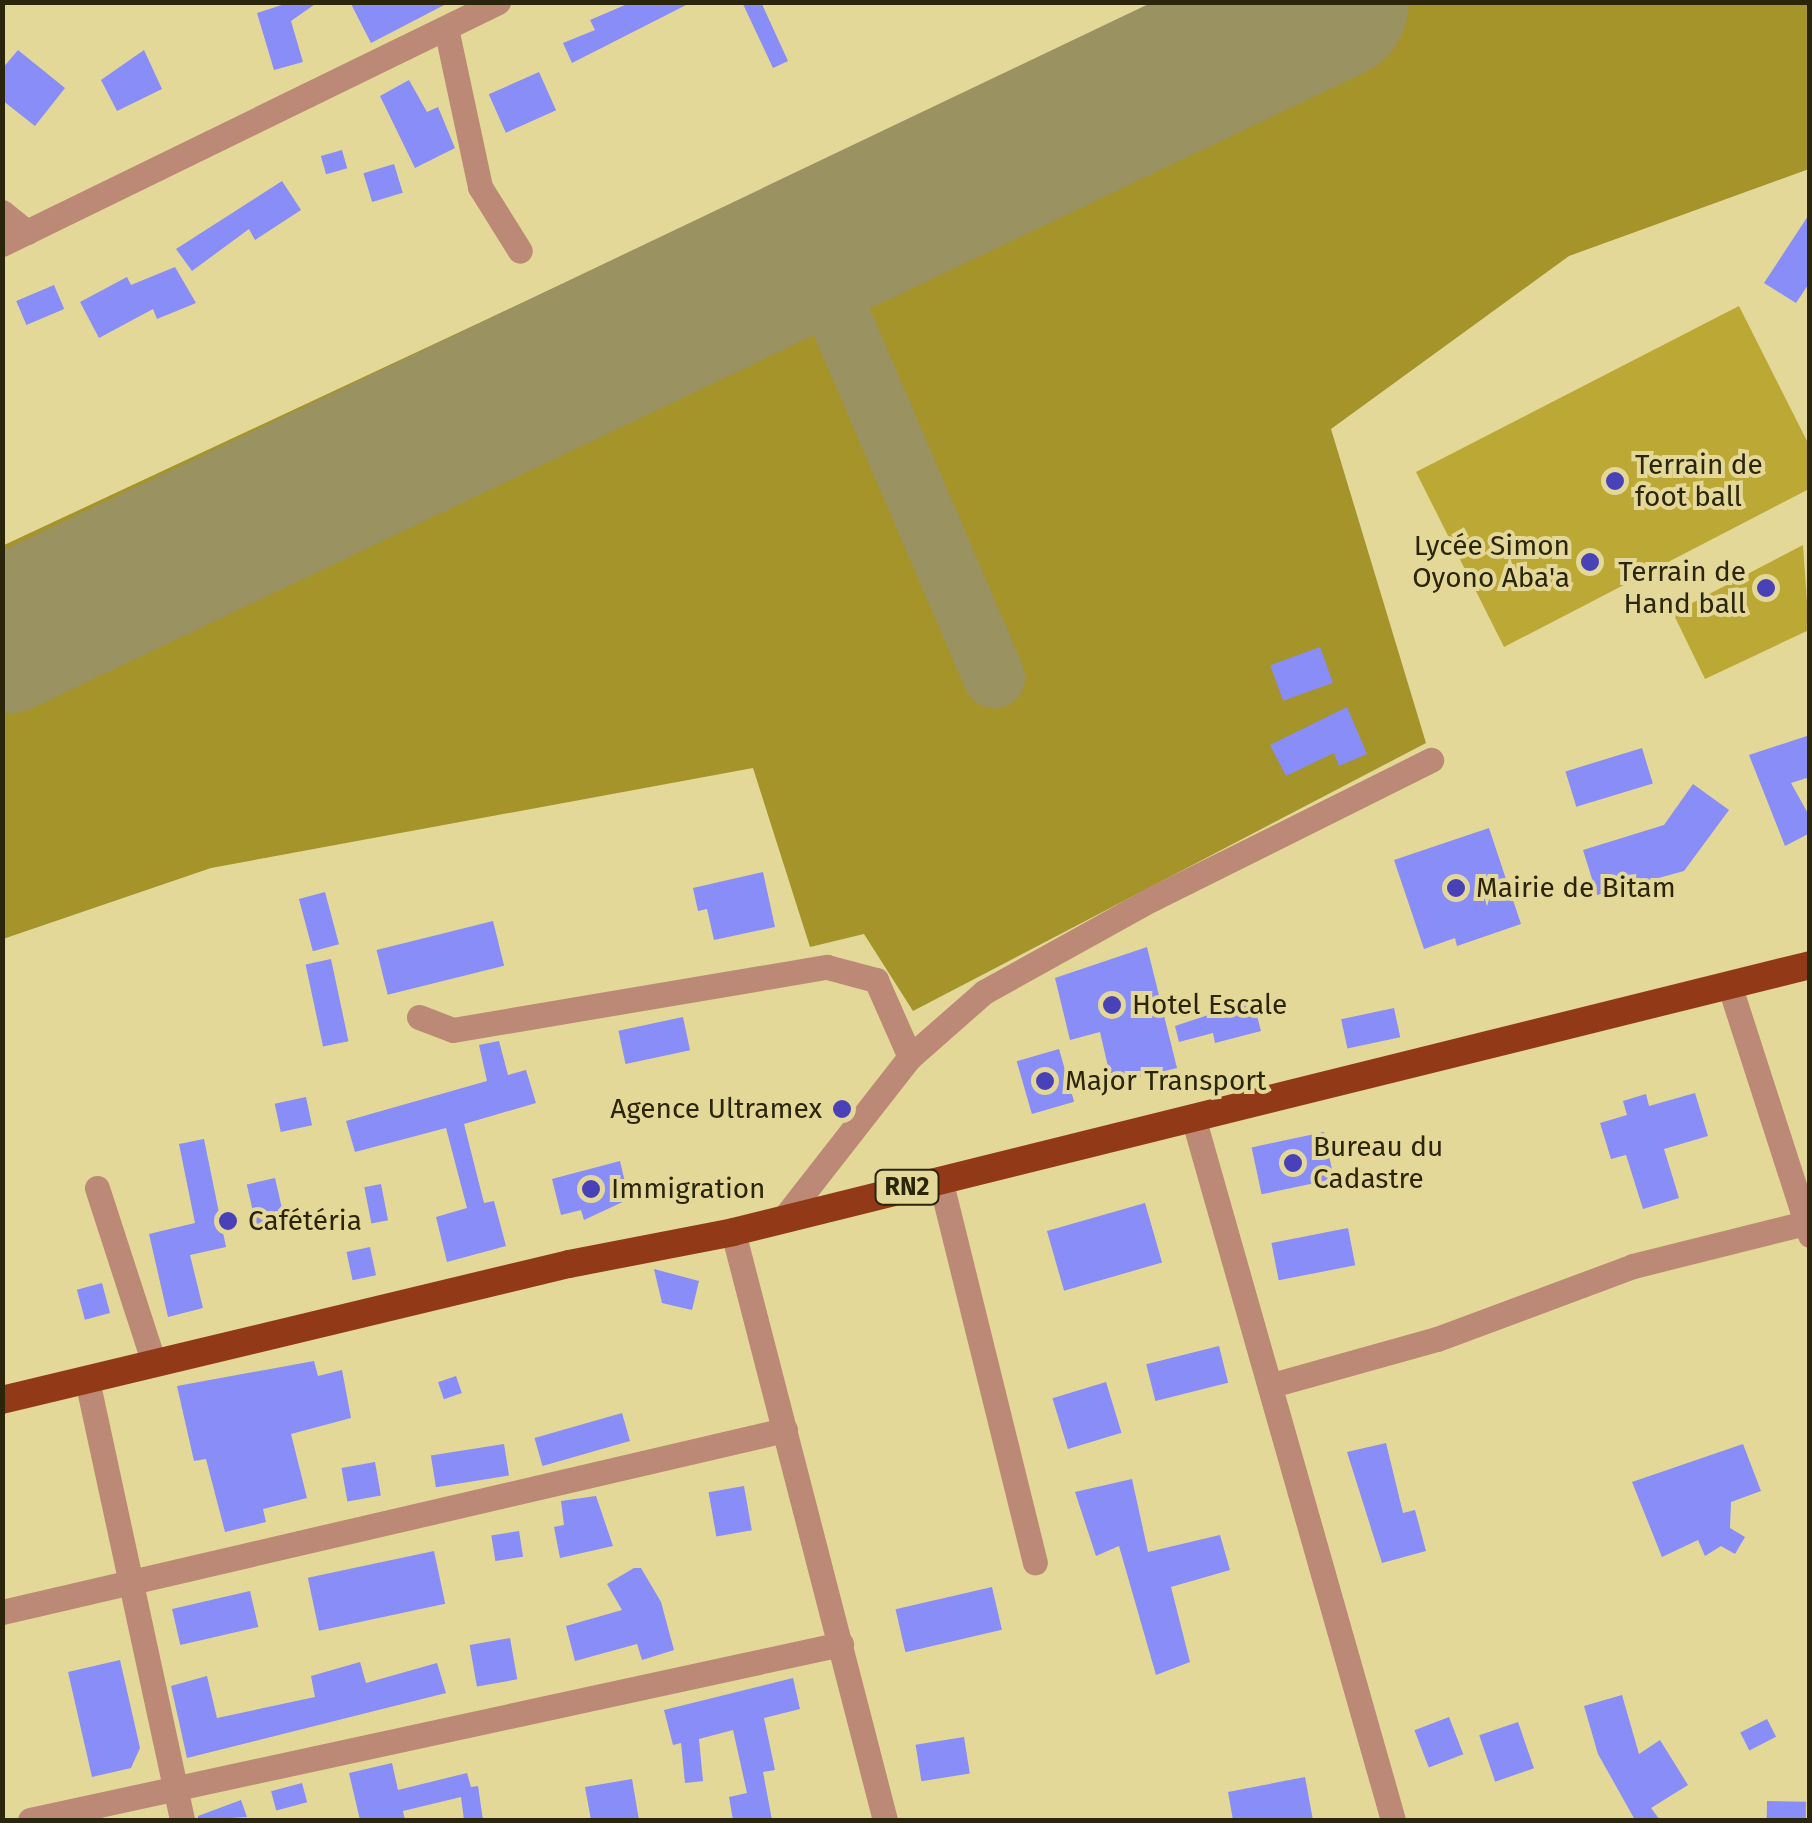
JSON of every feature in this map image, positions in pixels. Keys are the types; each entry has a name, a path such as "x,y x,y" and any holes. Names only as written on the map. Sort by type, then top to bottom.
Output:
{"highway":[{"name":"RN2","path":"2,1400 569,1264 733,1232 1810,965"}],"street":[{"path":"2,244 498,2"},
{"path":"446,28 480,187 520,251"},
{"path":"2,212 27,232"},
{"path":"784,1218 910,1057 984,992 1152,898 1430,760"},
{"path":"418,1017 453,1030 826,967 876,980 910,1057"},
{"path":"1272,1385 1437,1339 1633,1266 1808,1229 1729,984"},
{"path":"1193,1118 1393,1820"},
{"path":"940,1179 1034,1562"},
{"path":"97,1188 154,1364"},
{"path":"733,1232 885,1820"},
{"path":"86,1380 126,1582 182,1820"},
{"path":"2,1612 785,1430"},
{"path":"30,1820 841,1644"}],"shaded area":[{"path":"1164,3 1809,3 1809,169 1569,256 1331,429 1426,743 913,1011 864,934 810,947 753,768 211,868 3,939 2,546"},
{"name":"Terrain de foot ball","path":"1739,306 1809,445 1809,489 1504,647 1416,472"},
{"name":"Terrain de Hand ball","path":"1803,545 1809,630 1705,679 1673,613"}],"building":[{"path":"291,2 318,2 291,21 303,62 274,70 257,13"},
{"path":"350,2 450,2 371,43"},
{"path":"632,2 692,2 572,63 563,43 595,30 590,20"},
{"path":"742,2 761,2 788,61 773,68"},
{"path":"18,50 65,88 35,126 2,100 2,69"},
{"path":"144,50 162,89 117,111 101,80"},
{"path":"539,72 556,110 506,133 489,94"},
{"path":"409,80 427,112 438,107 455,148 415,168 380,96"},
{"path":"342,150 347,168 326,174 321,156"},
{"path":"394,164 403,193 372,202 363,173"},
{"path":"282,181 301,210 255,240 249,229 192,271 176,249"},
{"path":"1810,213 1810,282 1796,303 1764,283"},
{"path":"175,267 196,303 157,319 153,309 99,338 80,302 127,277 131,285"},
{"path":"54,285 64,309 26,325 16,301"},
{"path":"1320,647 1333,683 1283,701 1270,665"},
{"path":"1347,707 1367,754 1339,766 1334,753 1286,776 1270,745"},
{"path":"1810,735 1810,777 1791,783 1810,817 1810,833 1785,846 1749,755"},
{"path":"1642,748 1653,783 1576,807 1565,771"},
{"path":"1693,784 1729,810 1684,871 1597,895 1583,850 1664,825"},
{"name":"Mairie de Bitam","path":"1489,828 1521,924 1457,946 1455,938 1424,949 1394,860"},
{"path":"763,872 775,927 714,940 707,909 698,911 693,888"},
{"path":"325,892 339,944 313,951 299,899"},
{"path":"493,921 504,966 388,995 377,950"},
{"name":"Hotel Escale","path":"1147,947 1177,1068 1112,1084 1100,1032 1070,1040 1055,978"},
{"path":"331,959 348,1041 323,1047 306,964"},
{"path":"1253,1000 1261,1031 1215,1043 1213,1033 1179,1042 1175,1026"},
{"path":"1394,1008 1400,1037 1347,1049 1341,1019"},
{"path":"683,1017 690,1050 626,1064 618,1031"},
{"path":"499,1041 508,1075 526,1070 536,1103 464,1124 484,1203 494,1201 506,1246 447,1262 436,1217 467,1208 446,1128 355,1152 346,1121 487,1081 479,1045"},
{"name":"Major Transport","path":"1059,1049 1074,1102 1032,1114 1017,1061"},
{"path":"1695,1093 1708,1136 1664,1149 1679,1198 1643,1209 1626,1155 1611,1159 1600,1123 1627,1115 1623,1101 1646,1094 1649,1106"},
{"path":"306,1097 312,1125 281,1132 275,1104"},
{"name":"Bureau du Cadastre","path":"1324,1132 1334,1179 1262,1194 1252,1147"},
{"path":"204,1139 226,1247 190,1255 203,1308 168,1317 149,1234 195,1223 179,1144"},
{"name":"Immigration","path":"620,1161 629,1199 584,1220 581,1210 561,1215 552,1179"},
{"path":"275,1178 285,1220 256,1226 247,1185"},
{"path":"381,1184 388,1220 371,1224 364,1187"},
{"path":"1145,1203 1162,1263 1064,1291 1047,1231"},
{"path":"1348,1228 1355,1265 1279,1280 1271,1243"},
{"path":"370,1247 376,1275 353,1280 347,1252"},
{"path":"654,1269 699,1281 692,1310 662,1303"},
{"path":"102,1283 110,1313 85,1320 77,1290"},
{"path":"1219,1346 1228,1383 1155,1401 1146,1364"},
{"path":"314,1361 318,1376 342,1370 351,1418 291,1434 307,1498 263,1509 266,1522 225,1532 206,1459 194,1461 177,1386"},
{"path":"456,1376 462,1393 444,1399 438,1382"},
{"path":"1106,1382 1121,1433 1068,1449 1052,1398"},
{"path":"622,1413 630,1441 543,1466 535,1438"},
{"path":"1386,1443 1403,1513 1415,1510 1426,1551 1382,1563 1347,1452"},
{"path":"504,1444 509,1476 436,1487 431,1456"},
{"path":"1743,1444 1761,1491 1731,1502 1730,1528 1745,1537 1735,1554 1721,1546 1705,1556 1698,1540 1662,1557 1632,1482"},
{"path":"375,1462 381,1495 347,1501 342,1468"},
{"path":"1132,1479 1148,1552 1220,1535 1230,1570 1171,1587 1190,1662 1156,1675 1119,1546 1096,1556 1075,1492"},
{"path":"744,1486 752,1530 716,1537 709,1492"},
{"path":"596,1496 613,1546 560,1558 554,1527 564,1525 561,1501"},
{"path":"519,1531 523,1557 495,1561 491,1535"},
{"path":"434,1551 445,1604 319,1631 308,1578"},
{"path":"641,1568 661,1602 674,1650 642,1660 637,1644 575,1661 566,1626 622,1610 607,1584"},
{"path":"992,1587 1002,1630 905,1652 896,1609"},
{"path":"250,1591 258,1627 180,1645 172,1609"},
{"path":"510,1638 517,1679 477,1686 470,1645"},
{"path":"120,1660 140,1748 131,1768 92,1777 68,1672"},
{"path":"360,1662 366,1683 437,1663 446,1693 187,1758 171,1686 207,1676 217,1718 315,1697 311,1676"},
{"path":"793,1678 800,1709 764,1718 775,1770 763,1772 772,1820 733,1820 729,1797 747,1793 733,1730 699,1739 703,1781 685,1783 681,1743 673,1745 664,1710"},
{"path":"1622,1695 1639,1754 1660,1740 1688,1785 1651,1808 1660,1820 1635,1820 1598,1754 1584,1706"},
{"path":"1449,1717 1463,1754 1429,1768 1414,1730"},
{"path":"1767,1719 1776,1737 1749,1750 1740,1733"},
{"path":"1518,1722 1534,1768 1495,1782 1479,1735"},
{"path":"964,1737 970,1774 921,1781 916,1745"},
{"path":"392,1763 398,1790 467,1773 471,1787 478,1786 483,1820 464,1820 461,1797 403,1811 405,1820 360,1820 349,1773"},
{"path":"1305,1777 1313,1820 1233,1820 1228,1792"},
{"path":"632,1779 639,1820 591,1820 585,1787"},
{"path":"302,1783 307,1802 276,1811 271,1791"},
{"path":"241,1800 247,1817 198,1820 198,1816"},
{"path":"1767,1801 1806,1802 1806,1820 1767,1820"}],"taxiway":[{"path":"811,250 994,677"}],"runway":[{"path":"2,636 1331,2"}],"place":[{"name":"Terrain de foot ball","path":"1615,481"},
{"name":"Lycée Simon Oyono Aba'a","path":"1590,562"},
{"name":"Terrain de Hand ball","path":"1766,588"},
{"name":"Mairie de Bitam","path":"1456,888"},
{"name":"Hotel Escale","path":"1112,1005"},
{"name":"Major Transport","path":"1045,1081"},
{"name":"Agence Ultramex","path":"842,1109"},
{"name":"Bureau du Cadastre","path":"1293,1163"},
{"name":"Immigration","path":"591,1189"},
{"name":"Cafétéria","path":"228,1221"}]}
